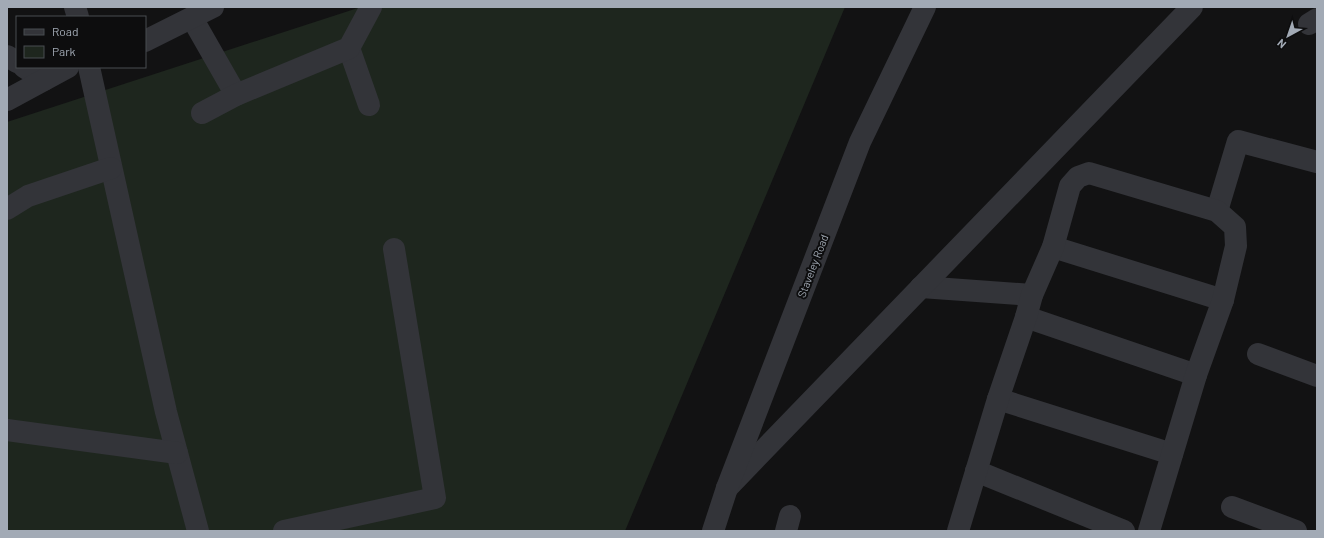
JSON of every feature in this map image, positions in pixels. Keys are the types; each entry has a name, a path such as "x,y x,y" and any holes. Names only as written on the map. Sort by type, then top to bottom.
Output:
{"street":[{"path":"146,41 213,7"},
{"path":"202,113 236,95 349,48 371,7"},
{"name":"Staveley Road","path":"713,531 727,488 860,142 925,7"},
{"path":"727,488 1192,7"},
{"path":"192,18 236,95"},
{"path":"349,48 369,105"},
{"path":"7,56 16,61"},
{"path":"26,68 44,80"},
{"path":"7,100 44,80 82,68"},
{"path":"85,68 111,168 166,412 198,531"},
{"path":"1217,211 1238,141 1317,162"},
{"path":"7,209 28,196 111,168"},
{"path":"958,531 1032,294 1053,247 1070,186 1078,177 1089,173 1217,211 1235,227 1236,246 1223,300 1196,375 1149,531"},
{"path":"1053,247 1223,300"},
{"path":"284,531 435,498 394,249"},
{"path":"921,287 1032,294"},
{"path":"1026,317 1196,375"},
{"path":"1258,354 1317,376"},
{"path":"998,399 1172,454"},
{"path":"7,430 177,453"},
{"path":"976,471 1124,531"},
{"path":"1232,507 1296,531"}],"green space":[{"path":"361,7 845,7 625,531 7,531 7,122"}]}
